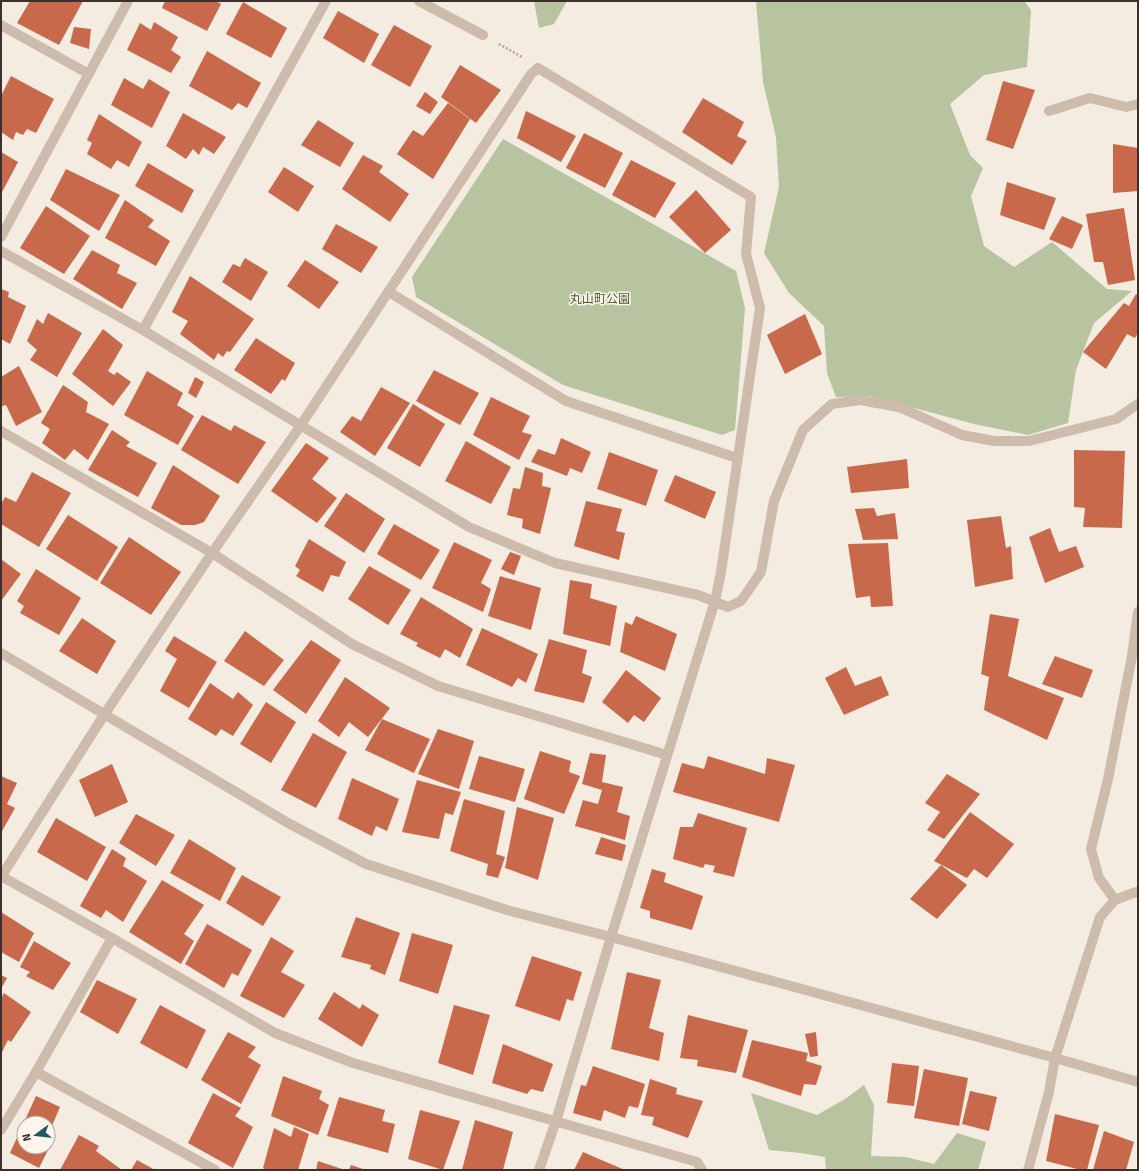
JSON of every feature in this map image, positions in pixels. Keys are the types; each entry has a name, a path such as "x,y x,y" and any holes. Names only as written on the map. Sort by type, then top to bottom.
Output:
{"street":[{"path":"1,237 128,1"},
{"path":"143,330 326,1"},
{"path":"419,1 483,35"},
{"path":"1,25 89,74"},
{"path":"540,1170 556,1121 715,601 721,572 760,308 746,254 751,197 538,68 531,74 301,426 212,553 104,715 1,877 112,938 275,1033 353,1063 556,1121 697,1162 702,1170"},
{"path":"1049,111 1090,98 1126,107 1138,104"},
{"path":"1,251 143,330 469,527 555,563 698,595 728,607 741,601 761,572 774,501 803,430 832,404 860,400 899,407 962,435 994,441 1028,441 1116,419 1138,404"},
{"path":"389,292 566,401 737,458"},
{"path":"1,430 212,553 352,644 438,686 667,755"},
{"path":"1115,900 1099,878 1091,849 1108,779 1129,671 1138,612"},
{"path":"1,653 288,822 366,864 507,910 612,937 1138,1082"},
{"path":"1028,1170 1049,1092 1055,1058 1100,917 1115,900 1138,892"},
{"path":"1,1130 36,1072 112,938"},
{"path":"36,1072 215,1170"}],"path":[{"path":"483,35 524,58 538,68"}],"green space":[{"path":"534,1 567,1 554,24 539,28"},
{"path":"756,1 1024,1 1031,10 1027,67 984,75 950,104 970,155 983,168 971,196 984,246 1014,267 1052,242 1107,289 1132,291 1094,323 1076,370 1068,423 1028,435 974,424 869,396 836,397 827,373 824,326 789,293 764,253 779,187 776,137 763,82"},
{"name":"丸山町公園","path":"503,139 736,271 745,308 735,430 722,435 563,385 416,297 412,277"},
{"path":"864,1085 874,1105 871,1156 906,1157 934,1164 957,1133 986,1142 977,1170 826,1170 825,1157 769,1150 751,1093 817,1115 845,1099"}],"building":[{"path":"30,1 83,1 59,45 17,23"},
{"path":"165,1 216,1 221,4 207,31 162,8"},
{"path":"243,2 287,28 271,58 226,34"},
{"path":"338,11 379,34 364,63 323,38"},
{"path":"154,22 178,37 171,50 181,57 171,73 127,50 140,23 151,30"},
{"path":"394,25 432,46 410,87 371,65"},
{"path":"74,27 91,29 89,49 70,43"},
{"path":"207,51 261,83 247,108 238,103 232,110 189,86"},
{"path":"460,65 501,90 476,123 441,97"},
{"path":"11,76 54,99 36,133 27,129 23,135 16,132 13,140 1,132 1,96"},
{"path":"124,78 143,89 149,79 170,92 152,128 111,105"},
{"path":"1003,81 1035,90 1013,149 986,140"},
{"path":"425,92 438,102 430,114 416,106"},
{"path":"703,98 744,122 737,136 747,141 732,165 682,132"},
{"path":"448,103 470,119 433,179 397,154 413,130 423,136"},
{"path":"526,111 576,136 561,162 517,138"},
{"path":"183,113 226,137 214,154 203,147 199,155 193,149 186,159 166,146"},
{"path":"99,114 142,142 129,167 117,160 111,169 87,154 92,143 87,140"},
{"path":"318,120 354,143 340,167 301,145"},
{"path":"584,133 623,153 605,188 566,168"},
{"path":"1113,144 1138,148 1138,191 1113,193"},
{"path":"1,152 18,162 1,194"},
{"path":"363,155 383,166 379,172 409,194 390,222 342,189"},
{"path":"631,160 676,183 655,218 612,195"},
{"path":"148,163 194,190 182,213 135,186"},
{"path":"284,167 314,186 298,212 268,192"},
{"path":"66,169 120,195 99,231 50,200"},
{"path":"1007,182 1056,198 1044,230 1000,215"},
{"path":"696,190 731,230 705,253 669,217"},
{"path":"125,200 154,220 148,227 170,241 156,266 105,238"},
{"path":"46,206 90,236 64,274 20,248"},
{"path":"1124,208 1135,280 1108,285 1103,262 1094,262 1086,214"},
{"path":"1062,216 1083,225 1072,249 1049,239"},
{"path":"336,224 378,247 361,273 322,249"},
{"path":"92,250 120,265 117,273 137,283 122,309 73,279"},
{"path":"245,258 268,272 251,301 222,282 233,264 240,267"},
{"path":"305,260 339,282 319,309 287,286"},
{"path":"190,276 254,319 230,352 227,351 223,357 218,353 214,360 180,334 188,321 172,312"},
{"path":"1,289 9,292 8,297 26,306 10,344 1,339"},
{"path":"1136,294 1138,296 1138,333 1135,338 1127,334 1106,369 1083,352 1124,303 1129,306"},
{"path":"48,313 82,333 57,377 30,360 37,350 27,341 37,319 43,324"},
{"path":"805,314 822,354 785,374 767,335"},
{"path":"103,329 123,345 108,371 114,375 117,372 131,382 113,406 72,374"},
{"path":"256,338 295,363 285,381 282,379 271,394 234,370"},
{"path":"19,366 42,412 16,426 6,405 2,406 1,404 1,377"},
{"path":"434,370 479,393 460,425 416,401"},
{"path":"147,371 183,393 177,405 194,416 178,445 124,415"},
{"path":"195,377 204,382 196,398 188,393"},
{"path":"63,385 88,402 86,412 109,424 88,460 74,449 65,460 42,443 50,429 41,423"},
{"path":"381,387 410,403 375,456 340,432 352,416 361,421"},
{"path":"491,397 530,416 522,432 532,435 519,460 473,435"},
{"path":"413,404 445,424 420,467 387,448"},
{"path":"202,415 231,431 234,425 266,442 238,484 181,450"},
{"path":"112,430 130,442 126,446 157,463 138,497 88,470"},
{"path":"561,438 591,452 582,473 570,468 567,476 531,462 538,449 555,455"},
{"path":"466,441 511,467 491,504 445,481"},
{"path":"306,443 329,458 312,479 337,498 317,523 271,491"},
{"path":"1074,450 1125,451 1122,528 1083,527 1085,508 1074,507"},
{"path":"609,452 658,470 646,506 597,489"},
{"path":"907,459 909,488 851,493 847,467"},
{"path":"173,465 220,496 204,522 195,525 181,525 151,508"},
{"path":"525,467 543,473 542,486 551,488 540,534 522,528 523,519 507,515 513,488 520,489"},
{"path":"32,472 71,493 39,547 1,524 1,504 5,497 16,502"},
{"path":"675,475 716,492 705,519 664,501"},
{"path":"346,493 385,519 364,553 324,526"},
{"path":"586,501 622,509 616,531 625,533 619,560 574,546"},
{"path":"874,508 877,516 895,513 898,539 863,540 855,509"},
{"path":"68,515 118,547 97,581 46,549"},
{"path":"1001,516 1006,548 1011,546 1013,579 975,587 967,520"},
{"path":"394,524 440,550 421,580 377,554"},
{"path":"1050,528 1059,552 1076,546 1084,567 1045,583 1029,537"},
{"path":"129,537 181,572 151,615 100,583"},
{"path":"309,539 346,562 339,577 331,575 323,592 296,576 300,570 295,566"},
{"path":"454,542 492,560 481,583 491,589 483,612 432,588"},
{"path":"888,543 893,606 871,607 870,596 856,598 848,544"},
{"path":"510,552 521,556 514,575 501,569"},
{"path":"1,559 21,574 1,601"},
{"path":"369,566 411,590 388,625 348,599"},
{"path":"36,569 81,598 59,635 20,613 24,606 17,601"},
{"path":"500,576 541,588 531,630 488,616"},
{"path":"570,580 592,584 590,598 617,606 610,646 563,634"},
{"path":"421,597 473,629 460,658 445,649 440,658 416,646 418,643 400,634"},
{"path":"990,614 1019,619 1008,676 1064,698 1047,740 984,710 989,677 981,674"},
{"path":"636,616 677,634 665,671 620,652 625,622 632,625"},
{"path":"82,618 116,641 97,674 59,651"},
{"path":"482,628 538,654 526,683 518,678 512,687 466,665"},
{"path":"245,631 284,660 264,686 224,661"},
{"path":"174,636 217,662 189,708 160,691 177,659 165,651"},
{"path":"549,639 587,650 582,673 592,677 584,703 534,691"},
{"path":"311,640 341,660 306,714 273,690"},
{"path":"1055,656 1093,670 1082,698 1042,684"},
{"path":"846,667 855,686 881,676 889,695 844,715 825,678"},
{"path":"626,670 661,698 644,722 634,715 628,723 602,702"},
{"path":"345,677 390,708 368,737 349,722 339,737 318,721"},
{"path":"210,683 233,699 238,692 253,705 233,736 221,729 216,736 188,719"},
{"path":"266,702 296,722 271,763 240,744"},
{"path":"382,719 430,739 414,773 365,750"},
{"path":"438,729 474,741 459,789 418,774"},
{"path":"313,733 347,752 316,808 281,790"},
{"path":"540,751 571,761 569,772 580,776 564,814 524,799"},
{"path":"590,753 606,755 602,782 623,787 617,812 630,816 625,840 575,826 583,800 598,804 602,790 582,784"},
{"path":"479,756 525,769 515,802 469,789"},
{"path":"708,756 765,774 767,758 795,765 779,822 673,792 682,763 704,769"},
{"path":"112,764 128,802 95,817 79,780"},
{"path":"947,774 980,794 944,839 927,830 940,812 925,803"},
{"path":"1,776 17,783 7,804 15,808 1,833"},
{"path":"352,778 399,799 387,831 376,826 372,836 338,819"},
{"path":"417,780 461,792 453,815 445,813 439,839 402,832"},
{"path":"464,799 505,811 496,854 505,857 498,878 486,875 488,864 450,851"},
{"path":"517,807 554,818 538,880 505,868"},
{"path":"970,812 1014,844 987,878 974,869 967,878 934,861"},
{"path":"698,813 747,828 734,877 713,872 715,866 705,864 703,868 673,859 680,827 693,827"},
{"path":"136,814 175,835 156,866 119,843"},
{"path":"56,818 106,847 87,881 37,852"},
{"path":"601,837 626,845 622,861 595,854"},
{"path":"189,839 236,868 220,901 170,873"},
{"path":"112,849 126,858 123,866 147,881 123,922 106,910 101,918 80,906"},
{"path":"941,865 967,885 937,919 910,899"},
{"path":"652,869 666,873 664,882 703,896 692,930 650,918 650,911 640,908"},
{"path":"242,875 281,897 263,926 226,903"},
{"path":"162,880 204,905 184,934 194,941 181,964 129,932"},
{"path":"1,912 34,933 19,962 1,952"},
{"path":"356,917 400,933 385,975 370,969 371,965 341,957"},
{"path":"207,924 252,950 238,976 232,973 224,988 185,964"},
{"path":"412,933 453,945 438,994 399,981"},
{"path":"271,937 294,951 281,972 305,985 284,1018 240,996"},
{"path":"34,941 71,963 53,990 26,976 30,972 20,967"},
{"path":"532,956 582,972 573,1001 567,999 560,1021 515,1006"},
{"path":"627,972 661,980 649,1028 664,1033 659,1061 611,1049"},
{"path":"1,975 7,978 1,989"},
{"path":"97,980 137,999 118,1034 80,1012"},
{"path":"334,992 360,1009 362,1004 379,1015 362,1047 318,1019"},
{"path":"4,993 31,1012 11,1042 8,1040 1,1054 1,999"},
{"path":"160,1005 206,1030 187,1069 140,1043"},
{"path":"454,1005 490,1015 473,1075 438,1063"},
{"path":"688,1015 748,1030 736,1073 697,1066 698,1060 680,1058"},
{"path":"228,1032 256,1047 248,1057 261,1065 241,1104 201,1080"},
{"path":"816,1032 818,1056 810,1057 805,1034"},
{"path":"752,1040 808,1053 806,1061 822,1066 816,1085 804,1084 801,1096 742,1077"},
{"path":"503,1044 553,1064 543,1092 531,1089 527,1094 492,1083"},
{"path":"892,1063 919,1066 914,1106 887,1103"},
{"path":"593,1066 645,1084 638,1108 629,1106 625,1118 604,1110 601,1121 573,1113 581,1085 586,1086"},
{"path":"924,1069 968,1078 959,1126 914,1118"},
{"path":"283,1076 322,1091 319,1099 329,1105 318,1135 271,1116"},
{"path":"650,1079 677,1088 676,1094 703,1101 688,1138 652,1125 654,1117 641,1115"},
{"path":"970,1091 997,1097 989,1131 962,1124"},
{"path":"213,1093 241,1108 235,1116 253,1127 233,1168 188,1143"},
{"path":"36,1096 60,1107 56,1116 56,1115 27,1115"},
{"path":"339,1097 385,1110 382,1121 395,1124 388,1153 327,1136"},
{"path":"420,1110 460,1121 443,1170 408,1159"},
{"path":"1055,1114 1099,1125 1087,1170 1081,1170 1046,1161"},
{"path":"475,1120 513,1132 503,1170 462,1170"},
{"path":"294,1127 309,1134 298,1170 266,1170 263,1168 274,1128 291,1137"},
{"path":"1104,1131 1134,1142 1126,1170 1093,1170"},
{"path":"79,1135 99,1146 96,1151 122,1170 60,1170"},
{"path":"16,1140 16,1155 46,1155 39,1168 10,1153"},
{"path":"583,1152 599,1159 625,1170 574,1170"},
{"path":"137,1160 155,1170 131,1170"},
{"path":"318,1161 345,1170 316,1170"},
{"path":"351,1165 366,1170 349,1170"}]}
